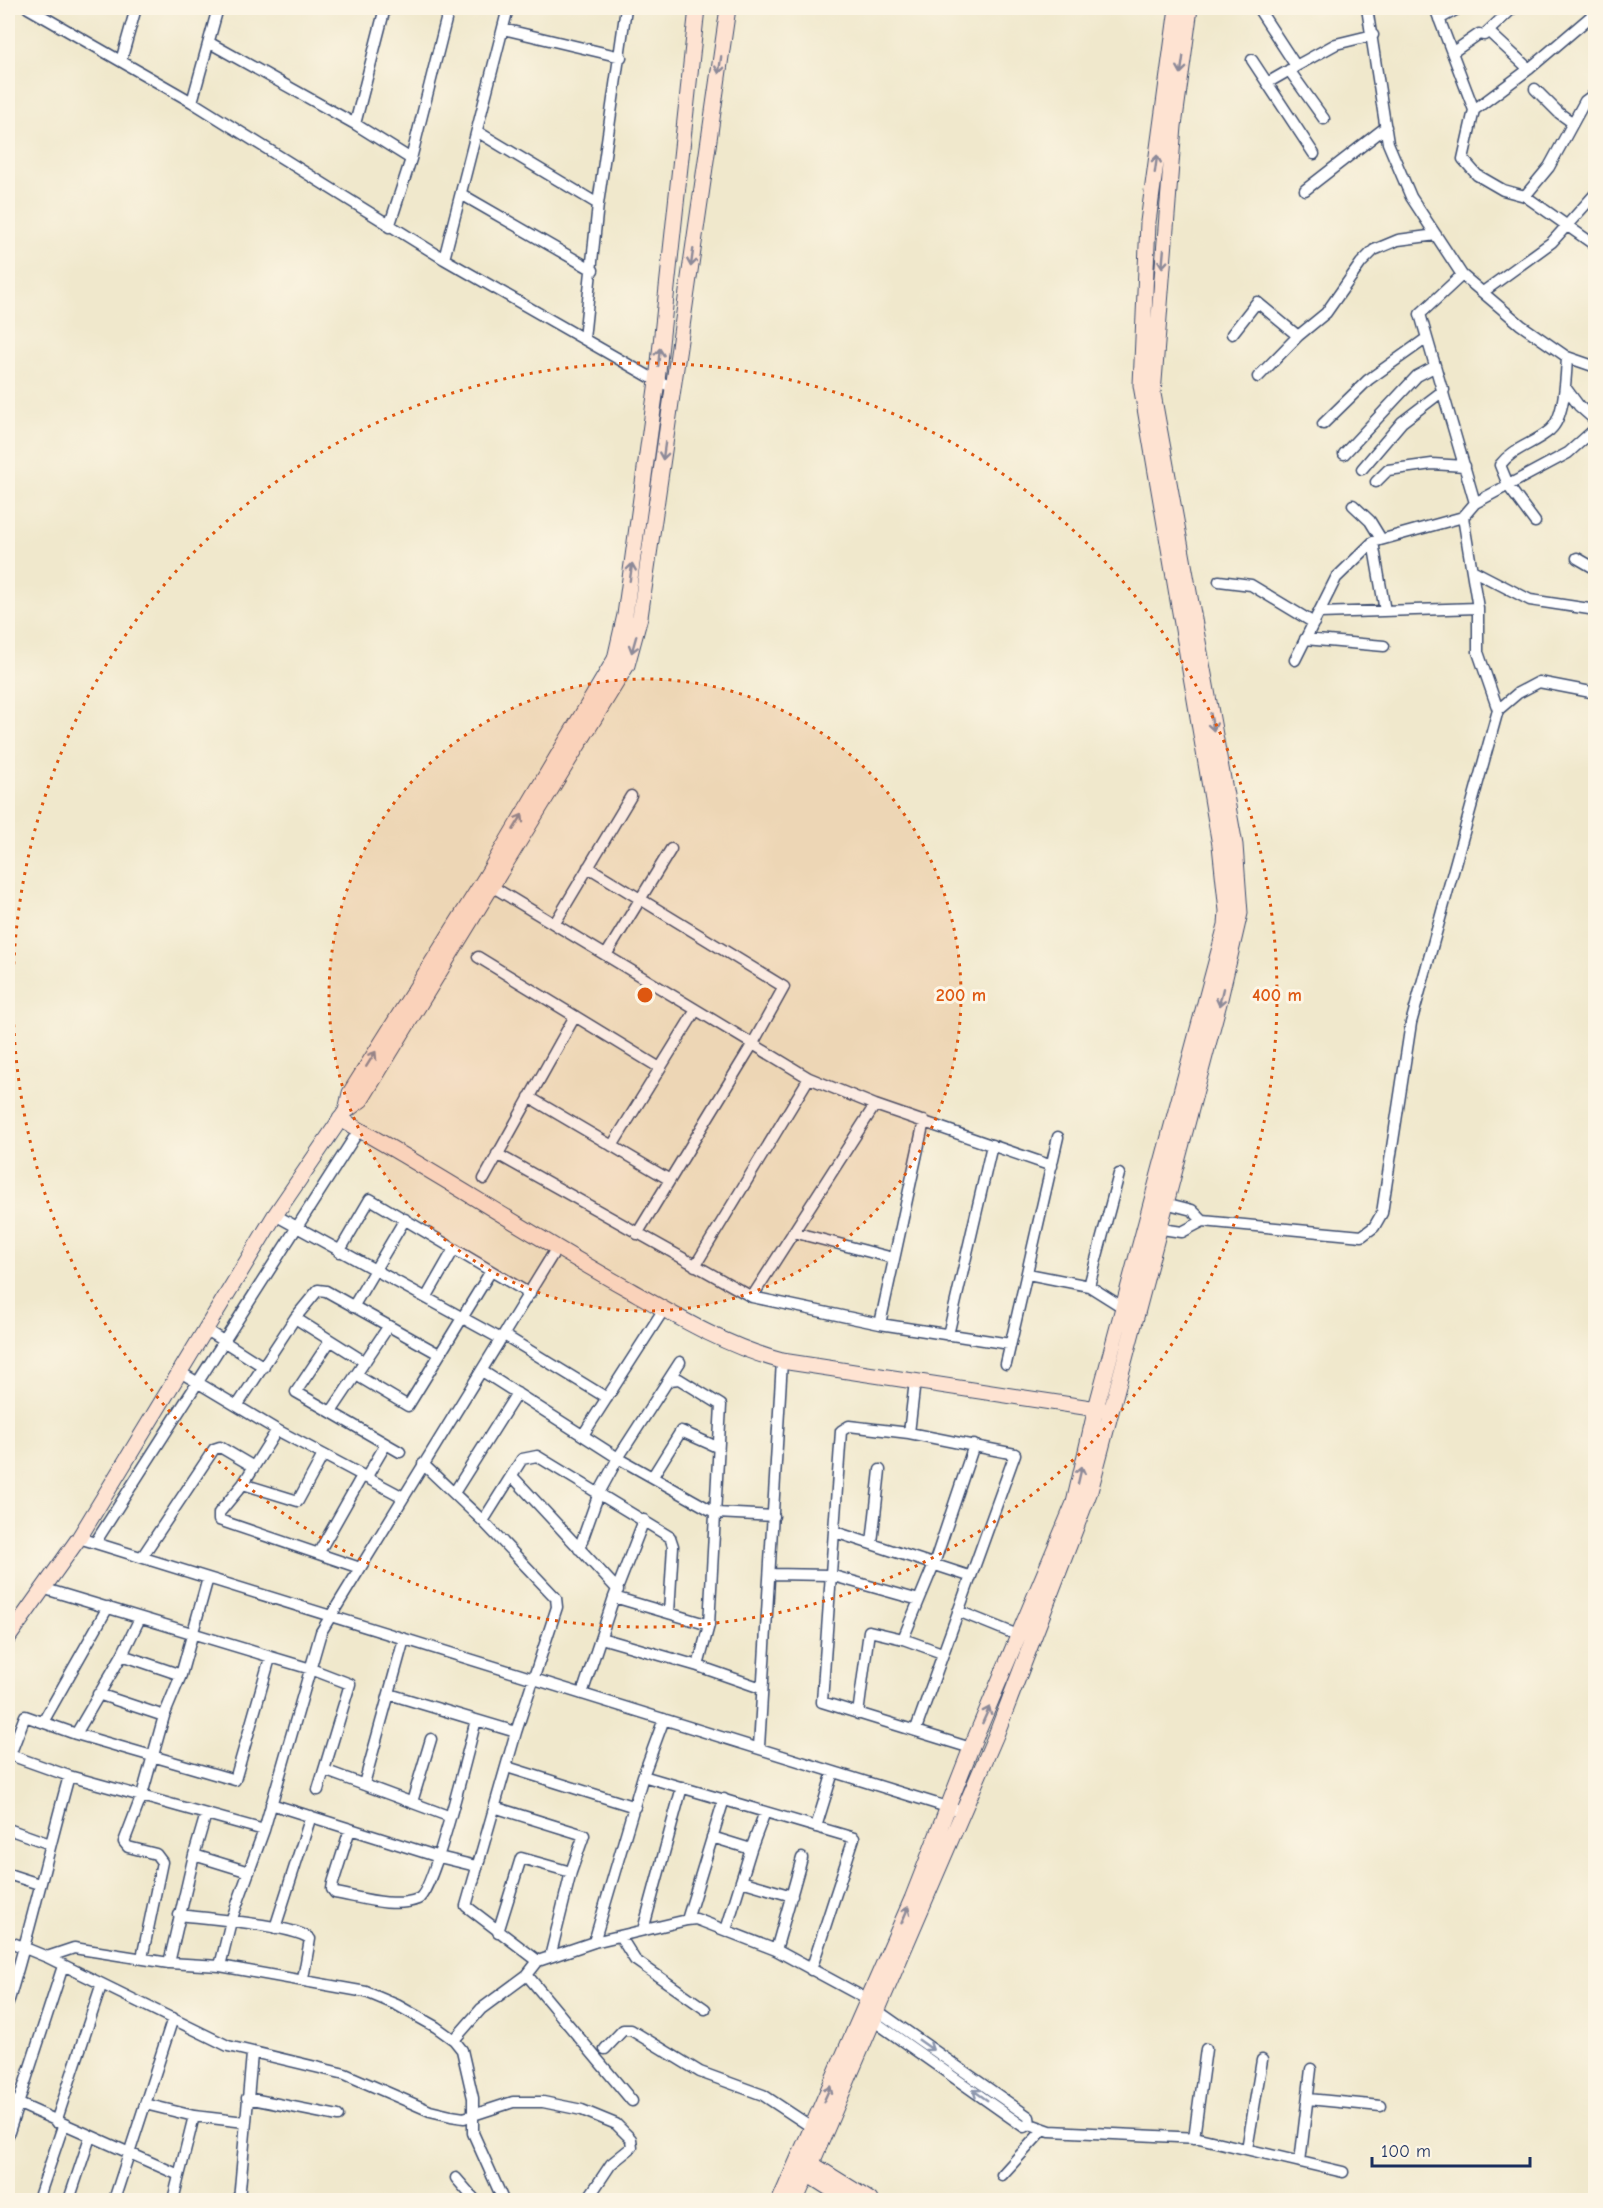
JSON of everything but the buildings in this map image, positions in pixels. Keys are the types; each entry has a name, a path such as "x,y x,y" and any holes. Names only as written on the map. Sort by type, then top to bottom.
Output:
{"street":[{"path":"28,8 192,102 444,260 657,381 673,387"},
{"path":"120,61 136,8"},
{"path":"192,102 210,44 218,8"},
{"path":"355,124 385,8"},
{"path":"389,227 411,159 449,8"},
{"path":"444,260 508,8"},
{"path":"584,339 593,270 598,204 621,57 626,8"},
{"path":"343,1115 350,1093 484,880 615,659 625,615 657,381 697,8"},
{"path":"8,1638 79,1538 275,1215 343,1115 361,1100 619,681 633,651 640,617 728,8"},
{"path":"1159,1201 1223,936 1227,911 1218,834 1141,385 1148,222 1177,8"},
{"path":"956,1810 971,1748 1074,1503 1103,1409 1151,1228 1219,1003 1240,913 1235,844 1153,394 1174,126 1190,8"},
{"path":"1258,8 1324,119"},
{"path":"1367,8 1388,142 1411,197 1462,275 1521,325 1568,357 1596,367"},
{"path":"1435,8 1474,110 1463,159 1477,175 1503,190 1524,196 1596,246"},
{"path":"1439,19 1459,8"},
{"path":"1453,52 1479,33 1484,35 1489,32 1514,8"},
{"path":"1474,110 1529,69 1595,9"},
{"path":"503,29 621,57"},
{"path":"1489,32 1529,69"},
{"path":"1267,83 1336,44 1372,35"},
{"path":"210,44 355,124 411,159"},
{"path":"1252,60 1314,154"},
{"path":"1535,88 1559,113 1573,123"},
{"path":"1524,196 1549,167 1585,101 1596,93"},
{"path":"1305,190 1386,127"},
{"path":"478,132 598,204"},
{"path":"461,194 593,270"},
{"path":"1482,292 1552,242 1596,194"},
{"path":"1258,377 1298,336 1326,313 1361,263 1374,250 1398,240 1436,235"},
{"path":"1462,275 1420,314 1475,503"},
{"path":"1232,334 1257,302 1298,336"},
{"path":"1323,424 1368,380 1427,338"},
{"path":"1535,522 1509,487 1500,465 1518,447 1551,430 1557,420 1565,387 1568,357"},
{"path":"1344,454 1417,376 1434,368"},
{"path":"1565,387 1579,406 1596,421"},
{"path":"1362,469 1402,422 1443,390"},
{"path":"1295,660 1336,578 1377,540 1463,517 1475,503 1509,487 1568,453 1596,428"},
{"path":"1376,482 1388,470 1431,464 1465,466"},
{"path":"1353,506 1370,521 1377,540 1385,611"},
{"path":"1151,1228 1182,1232 1203,1221 1362,1236 1374,1227 1382,1213 1411,1023 1497,710 1478,652 1478,608 1463,517"},
{"path":"1577,558 1596,569"},
{"path":"1472,570 1530,600 1596,610"},
{"path":"1219,582 1251,585 1316,618 1385,611 1478,608"},
{"path":"1305,639 1384,646"},
{"path":"1497,710 1518,693 1539,682 1596,693"},
{"path":"555,923 631,796"},
{"path":"606,955 671,849"},
{"path":"588,867 784,987 752,1045 637,1234"},
{"path":"493,887 809,1078 875,1105 1052,1166"},
{"path":"478,957 660,1068"},
{"path":"612,1146 696,1010"},
{"path":"484,1179 575,1016"},
{"path":"696,1266 809,1078"},
{"path":"529,1097 669,1180"},
{"path":"752,1297 875,1105"},
{"path":"343,1115 359,1130 556,1249 730,1343 783,1361 1103,1409"},
{"path":"880,1323 924,1121"},
{"path":"95,1543 359,1130"},
{"path":"1006,1364 1058,1137"},
{"path":"948,1335 992,1145"},
{"path":"497,1154 752,1297 880,1323 1010,1344"},
{"path":"1089,1286 1119,1174"},
{"path":"339,1252 370,1200 530,1294"},
{"path":"1159,1201 1192,1210 1203,1221"},
{"path":"275,1215 374,1271 503,1337 607,1398"},
{"path":"353,1307 405,1220"},
{"path":"780,2200 803,2165 875,2010 1088,1496 1124,1308 1151,1228"},
{"path":"793,1232 893,1258"},
{"path":"220,1966 231,1921 264,1830 321,1632 556,1249"},
{"path":"426,1298 454,1250"},
{"path":"356,1375 408,1406 491,1271"},
{"path":"1028,1274 1089,1286 1124,1308"},
{"path":"237,1406 295,1318 318,1290 326,1291 388,1328 439,1354"},
{"path":"583,1435 664,1309"},
{"path":"295,1318 365,1362"},
{"path":"331,1412 388,1328"},
{"path":"206,1330 264,1367"},
{"path":"330,1341 296,1392 400,1452"},
{"path":"759,1747 783,1361"},
{"path":"579,1549 599,1493 618,1458 680,1362"},
{"path":"482,1371 618,1458 716,1513 774,1516"},
{"path":"180,1372 277,1430 403,1497"},
{"path":"670,1380 679,1379 721,1405 709,1625 698,1666"},
{"path":"909,1433 915,1381"},
{"path":"454,1493 517,1393"},
{"path":"916,1730 969,1576 1015,1454 909,1433 849,1426 841,1431 822,1702 971,1748"},
{"path":"277,1430 243,1484 219,1513 219,1520 320,1552 360,1568"},
{"path":"653,1476 681,1431 717,1447"},
{"path":"320,1552 386,1444"},
{"path":"903,1639 934,1563 974,1445"},
{"path":"142,1557 214,1449 220,1448 254,1467"},
{"path":"243,1484 298,1501 323,1455"},
{"path":"483,1521 522,1459 537,1456 665,1532 672,1540 669,1613"},
{"path":"423,1464 483,1521 556,1598 557,1607 516,1732 466,1906 538,1961"},
{"path":"872,1543 880,1470"},
{"path":"512,1476 616,1593 709,1625"},
{"path":"582,1694 616,1593 644,1520"},
{"path":"835,1532 969,1576"},
{"path":"79,1538 759,1747 956,1810"},
{"path":"771,1574 830,1575 919,1600"},
{"path":"142,1958 162,1862 156,1854 125,1845 142,1795 164,1716 181,1675 208,1578"},
{"path":"42,1588 311,1669 350,1684 318,1790"},
{"path":"43,1722 108,1607"},
{"path":"958,1611 1020,1636"},
{"path":"76,1734 122,1655 140,1618"},
{"path":"858,1714 869,1631 903,1639 942,1653"},
{"path":"602,1638 698,1666 761,1688"},
{"path":"364,1784 404,1639"},
{"path":"122,1655 181,1675"},
{"path":"264,1830 69,1776 10,1755 13,1732 25,1716 76,1734 235,1780 270,1658"},
{"path":"98,1694 164,1716"},
{"path":"389,1694 516,1732"},
{"path":"594,1942 643,1776 664,1719"},
{"path":"351,1829 333,1883 332,1889 335,1893 374,1900 403,1902 419,1899 426,1891 439,1857 448,1816 476,1720"},
{"path":"412,1802 431,1739"},
{"path":"507,1767 635,1807"},
{"path":"324,1770 448,1816"},
{"path":"816,1827 833,1772"},
{"path":"8,2003 25,1948 39,1884 69,1776"},
{"path":"643,1776 854,1838 811,1970"},
{"path":"643,1930 682,1787"},
{"path":"687,1920 724,1799"},
{"path":"271,1804 439,1857 476,1866"},
{"path":"494,1808 584,1835 571,1872 550,1957"},
{"path":"726,1930 765,1812"},
{"path":"169,1962 206,1814"},
{"path":"275,1928 310,1816"},
{"path":"8,1829 50,1844"},
{"path":"712,1837 751,1849"},
{"path":"194,1855 249,1872"},
{"path":"498,1932 521,1858 571,1872"},
{"path":"776,1950 802,1858"},
{"path":"8,1874 39,1884"},
{"path":"741,1881 792,1896"},
{"path":"179,1915 231,1921 305,1935 310,1939 303,1979"},
{"path":"454,2040 481,2009 527,1975 538,1961 594,1942 696,1919 776,1950 811,1970 875,2010 1029,2117 1030,2124 1043,2130 1194,2138 1343,2172"},
{"path":"620,1936 635,1960 705,2009"},
{"path":"8,1941 47,1957 215,2041 252,2054 345,2074 430,2111 464,2118 513,2102 543,2102 592,2112 616,2124 631,2139 632,2147 610,2164 587,2200"},
{"path":"47,1957 74,1948 169,1962 220,1966 366,1992 397,2005 454,2040 466,2062 473,2133 502,2200"},
{"path":"8,2135 13,2102 63,1966"},
{"path":"527,1975 632,2101"},
{"path":"38,2200 102,1986"},
{"path":"114,2200 173,2018"},
{"path":"605,2049 623,2030 631,2030 700,2072 763,2095 818,2131"},
{"path":"1194,2138 1206,2049"},
{"path":"239,2200 252,2054"},
{"path":"1247,2149 1262,2060"},
{"path":"1300,2162 1311,2069"},
{"path":"248,2098 338,2116"},
{"path":"1308,2099 1381,2106"},
{"path":"13,2102 179,2175"},
{"path":"145,2104 194,2116 245,2122"},
{"path":"173,2200 194,2116"},
{"path":"1002,2175 1043,2130"},
{"path":"69,2200 90,2137"},
{"path":"796,2200 803,2165"},
{"path":"803,2165 849,2200"},
{"path":"803,2165 870,2200"},
{"path":"456,2178 475,2200"}]}
